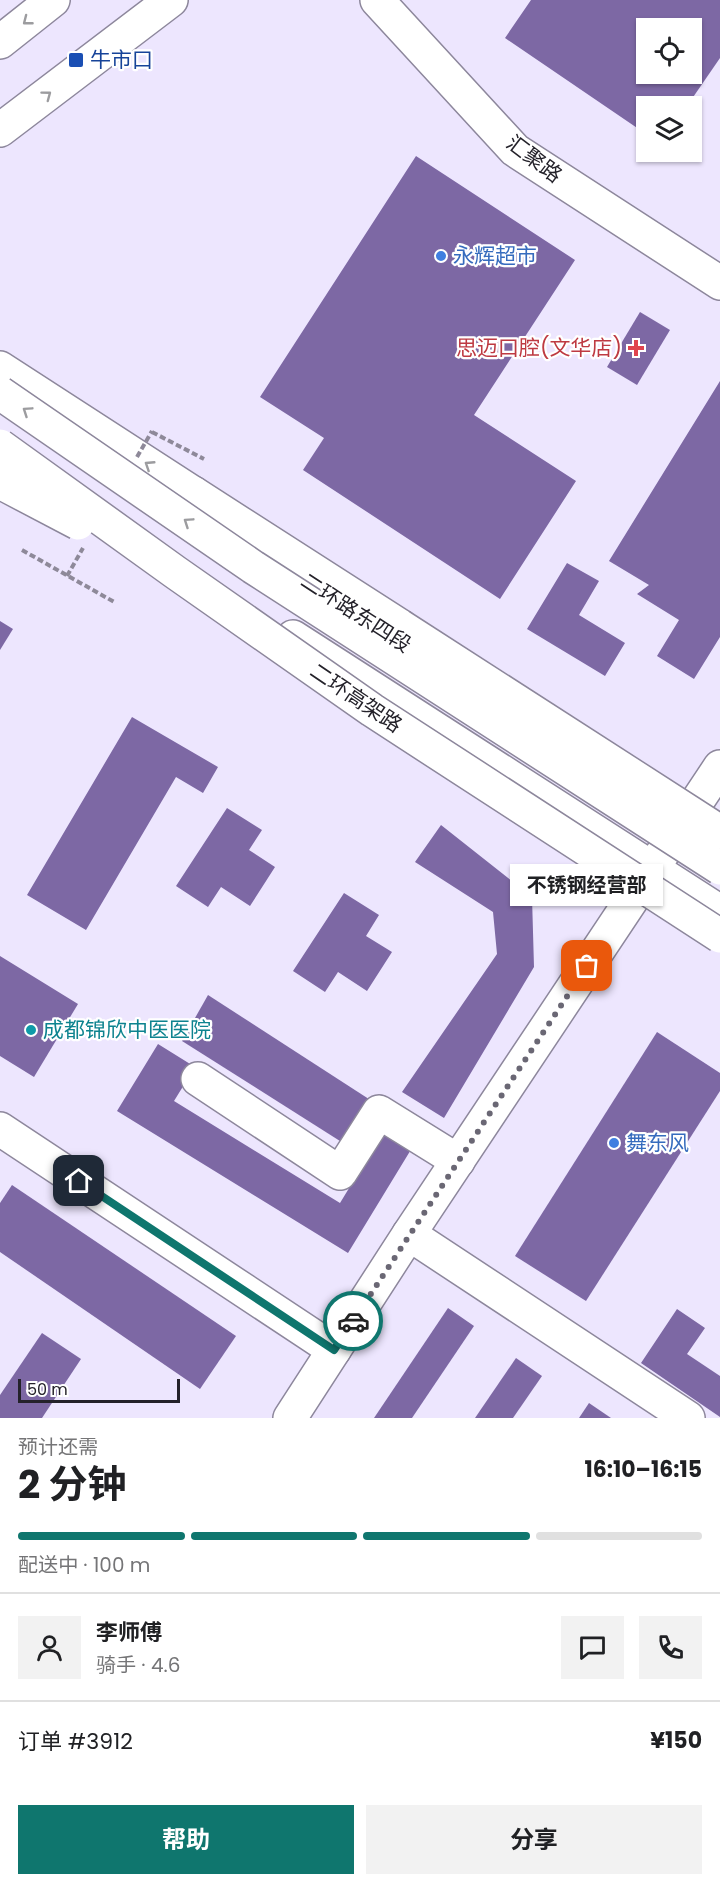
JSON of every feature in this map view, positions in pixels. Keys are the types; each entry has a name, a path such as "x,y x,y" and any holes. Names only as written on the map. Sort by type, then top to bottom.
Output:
{"main road":[{"path":"0,42 53,0"},
{"path":"0,130 171,0"},
{"name":"汇聚路","path":"378,0 515,150 720,283"},
{"name":"二环路东四段","path":"0,368 193,494 239,538 720,847"},
{"path":"0,393 253,567 720,868"},
{"name":"二环高架路","path":"0,446 372,710 720,936"},
{"path":"0,452 278,626 720,912"},
{"path":"0,482 175,572"},
{"path":"193,494 720,832"},
{"path":"372,710 454,789 720,959"},
{"path":"290,1418 409,1234 720,767"},
{"path":"198,1079 340,1173 379,1112 458,1161"},
{"path":"0,1129 334,1350"},
{"path":"409,1234 654,1409 688,1418"}],"path":[{"path":"152,432 204,459"},
{"path":"22,550 116,603"}],"building":[{"path":"531,0 720,0 720,58 694,96 636,96 636,127 505,38"},
{"path":"416,156 575,260 474,415 576,481 500,599 303,470 324,438 260,397"},
{"path":"640,312 670,330 637,385 607,367"},
{"path":"720,381 720,637 694,679 657,656 679,620 637,594 649,585 609,561"},
{"path":"567,563 599,581 579,615 625,643 605,676 527,629"},
{"path":"0,621 13,629 0,650"},
{"path":"132,717 218,767 203,793 176,777 86,930 27,895"},
{"path":"227,808 262,830 249,850 275,867 250,906 221,887 208,907 176,886"},
{"path":"441,825 532,897 534,967 444,1118 402,1092 497,954 493,912 415,862"},
{"path":"344,893 379,915 366,936 392,952 367,991 338,972 325,992 293,971"},
{"name":"成都锦欣中医医院","path":"0,956 78,1004 34,1077 0,1056"},
{"path":"208,995 375,1103 351,1148 182,1041"},
{"path":"657,1032 720,1073 720,1091 586,1301 515,1256"},
{"path":"158,1044 195,1067 174,1101 340,1203 387,1126 415,1143 348,1253 117,1111"},
{"path":"12,1185 236,1336 200,1389 0,1252 0,1203"},
{"path":"448,1308 474,1326 412,1418 374,1418"},
{"path":"677,1309 705,1328 687,1354 720,1376 720,1417 641,1363"},
{"path":"42,1333 81,1359 42,1418 0,1418 0,1395"},
{"path":"516,1358 542,1376 513,1418 475,1418"},
{"path":"589,1403 611,1418 579,1418"}],"way so far":[{"path":"353,1321 587,966"}],"place":[{"name":"牛市口","path":"76,60"},
{"name":"永辉超市","path":"441,256"},
{"name":"思迈口腔(文华店)","path":"636,348"},
{"name":"不锈钢经营部","path":"587,966"},
{"name":"成都锦欣中医医院","path":"31,1030"},
{"name":"舞东风","path":"614,1143"}],"route":[{"path":"79,1181 334,1350 353,1321"}]}
